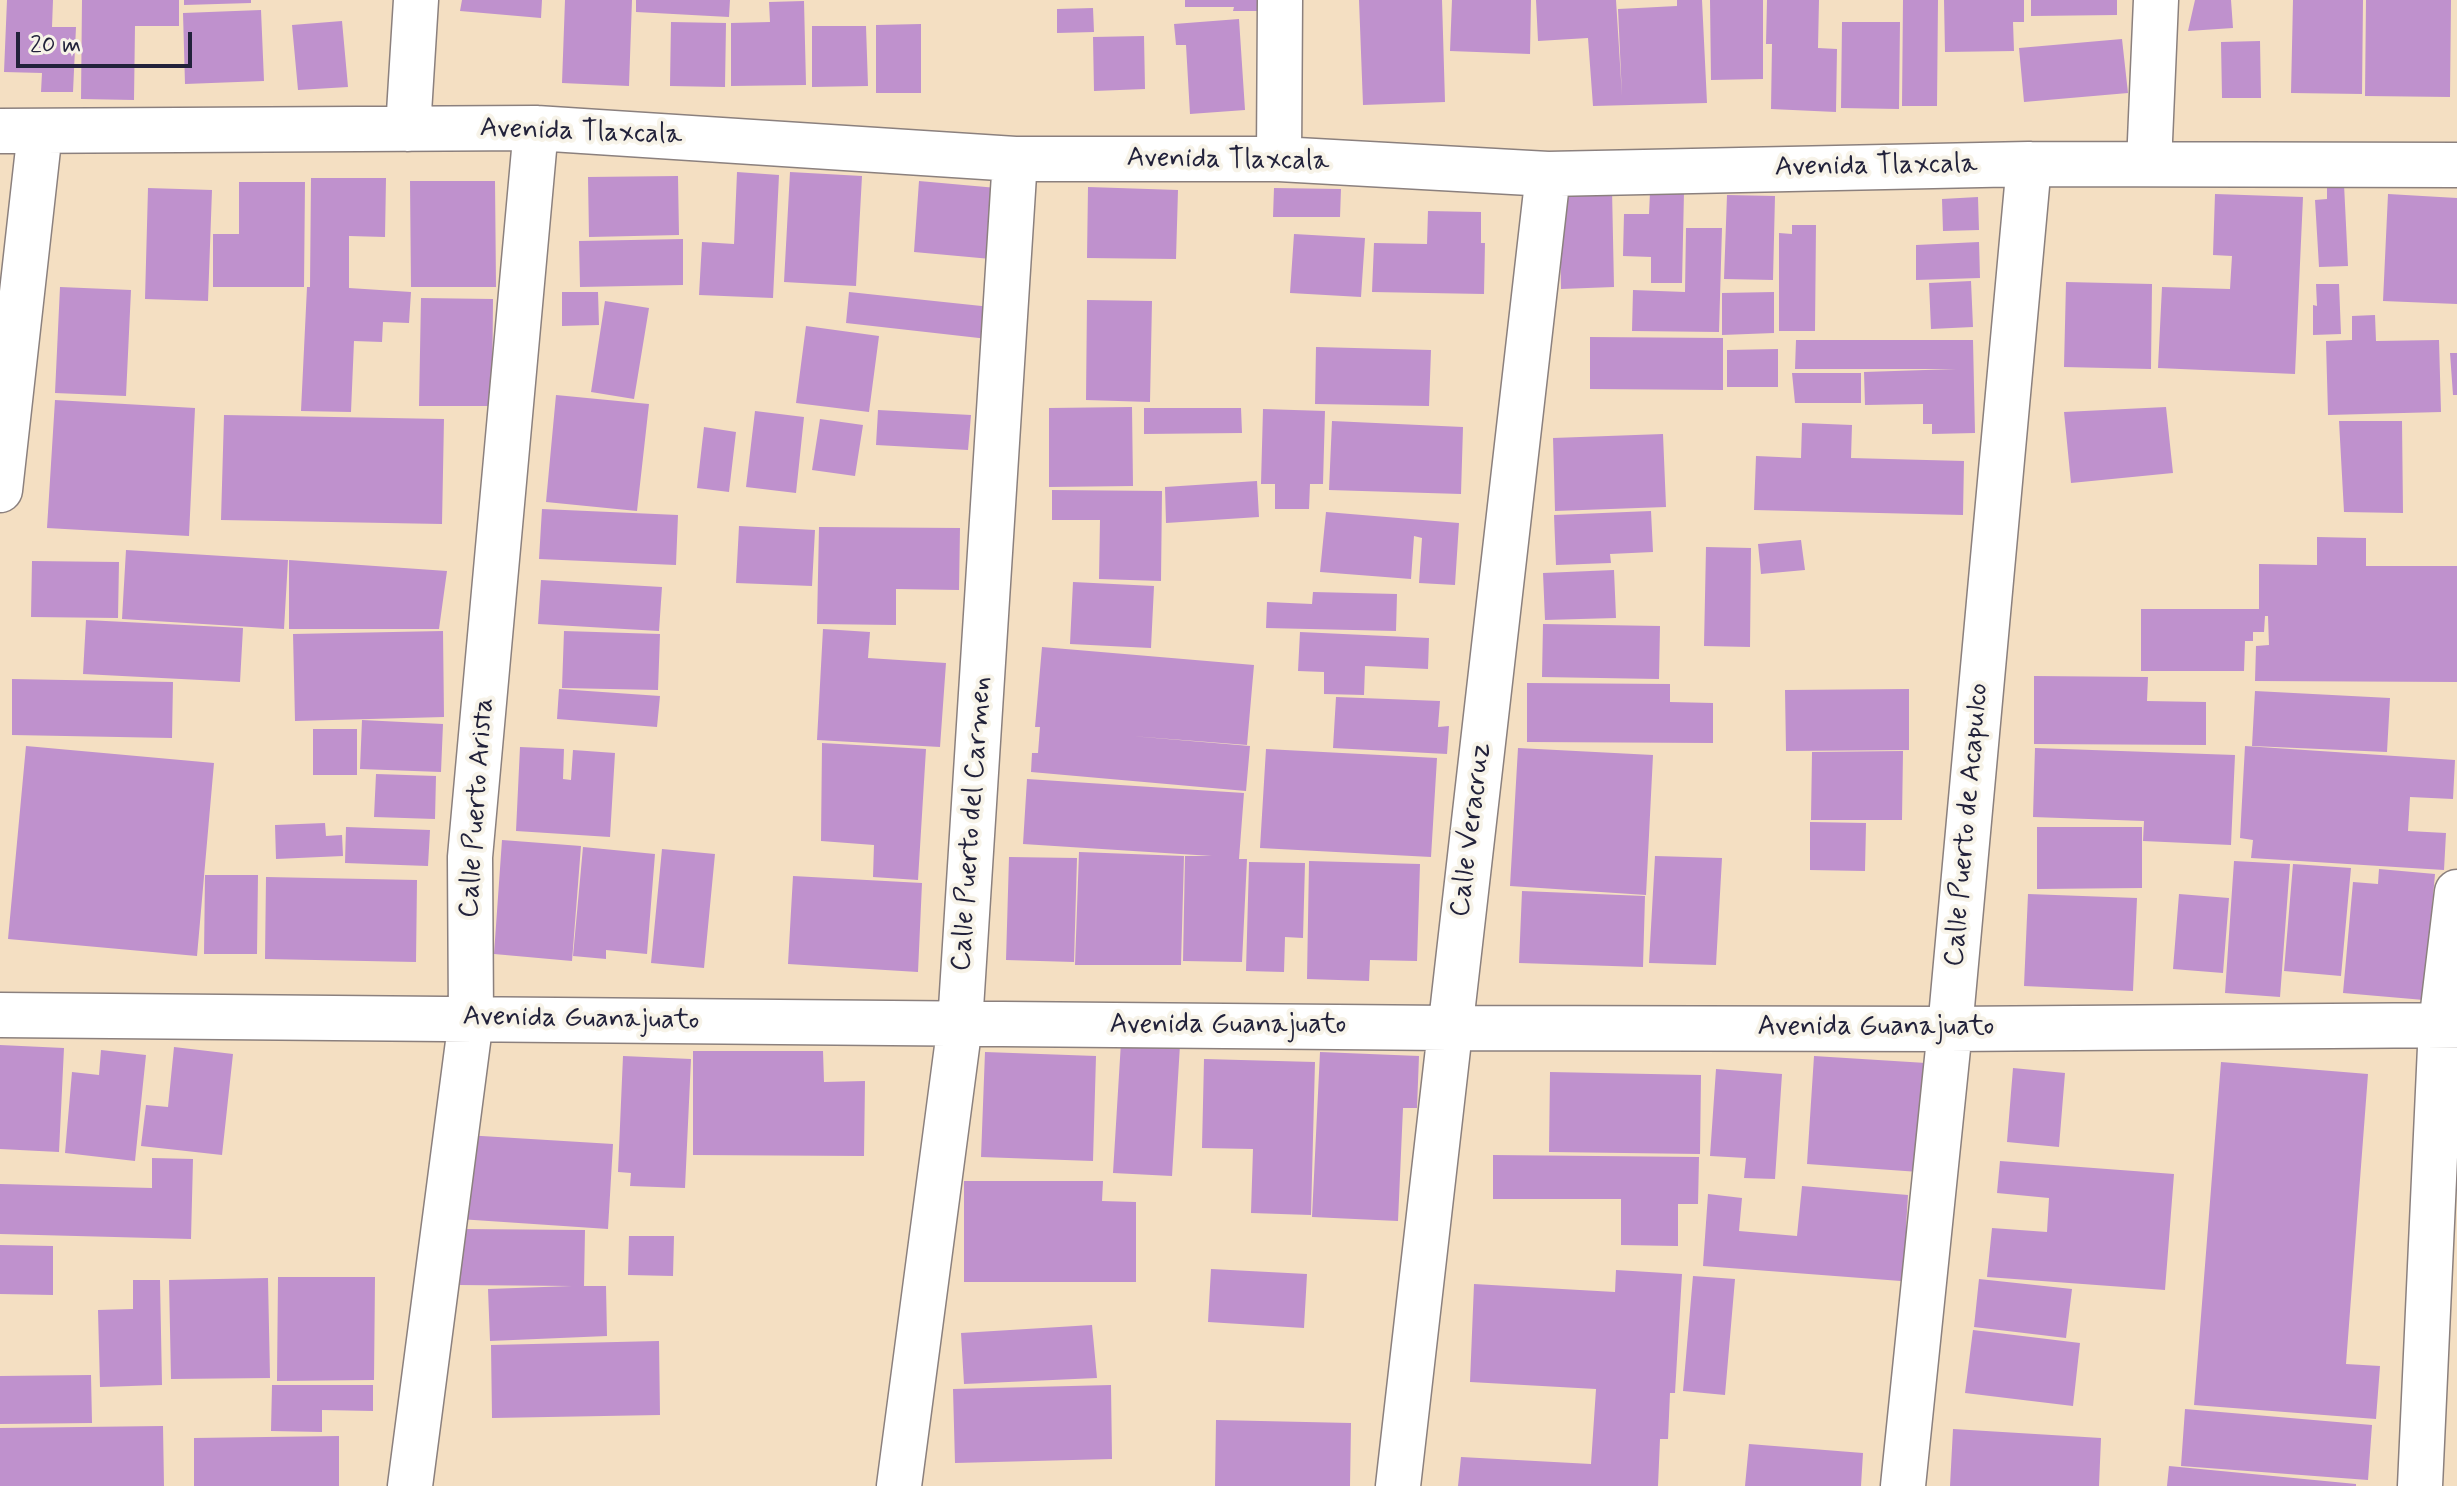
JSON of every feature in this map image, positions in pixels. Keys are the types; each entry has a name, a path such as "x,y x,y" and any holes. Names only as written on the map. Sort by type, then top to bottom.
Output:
{"street":[{"path":"408,129 416,0"},
{"path":"1279,159 1280,0"},
{"path":"2149,164 2156,0"},
{"name":"Avenida Tlaxcala","path":"20,131 536,128 1015,159 1279,159 1548,174 2029,164 2457,165"},
{"name":"Calle Puerto Arista","path":"410,1486 471,1019 470,857 536,128"},
{"path":"0,490 20,131"},
{"name":"Calle Puerto del Carmen","path":"899,1486 960,1024 1015,159"},
{"name":"Calle Puerto de Acapulco","path":"1903,1486 1950,1029 2029,164"},
{"name":"Calle Veracruz","path":"1398,1486 1548,174"},
{"path":"2420,1486 2457,892"},
{"name":"Avenida Guanajuato","path":"0,1015 1448,1028 1950,1029 2449,1025"}],"building":[{"path":"7,0 53,0 52,27 76,27 73,92 41,92 42,73 4,72"},
{"path":"82,0 179,0 179,26 135,26 134,100 81,99"},
{"path":"184,0 251,0 251,3 184,5"},
{"path":"462,0 542,0 541,18 460,11"},
{"path":"565,0 632,0 629,86 562,83"},
{"path":"636,0 730,0 729,17 636,12"},
{"path":"1185,0 1272,0 1272,11 1185,7"},
{"path":"1359,0 1442,0 1445,102 1363,105"},
{"path":"1452,0 1531,0 1530,54 1450,51"},
{"path":"1536,0 1616,0 1622,96 1618,9 1677,6 1677,0 1702,0 1707,103 1593,106 1588,38 1538,41"},
{"path":"1710,0 1763,0 1763,79 1711,80"},
{"path":"1767,0 1819,0 1818,48 1837,49 1836,112 1771,109 1772,44 1766,44"},
{"path":"1903,0 1938,0 1937,106 1902,106"},
{"path":"1944,0 2024,0 2024,22 2013,22 2014,51 1945,52"},
{"path":"2031,0 2117,0 2117,15 2031,16"},
{"path":"2195,0 2231,0 2233,28 2188,31"},
{"path":"2293,0 2363,0 2362,94 2291,93"},
{"path":"2366,0 2451,0 2450,97 2365,96"},
{"path":"804,1 806,85 731,86 731,23 770,22 769,2"},
{"path":"1093,8 1094,32 1057,33 1057,9"},
{"path":"261,10 264,81 185,84 183,13"},
{"path":"1239,19 1245,110 1190,114 1186,45 1176,45 1174,24"},
{"path":"342,21 348,87 298,90 292,25"},
{"path":"671,22 726,23 725,87 670,86"},
{"path":"1842,22 1900,22 1899,109 1841,108"},
{"path":"921,24 921,93 876,93 876,25"},
{"path":"812,26 866,26 868,86 812,87"},
{"path":"1144,36 1145,89 1094,91 1093,37"},
{"path":"2122,39 2128,93 2024,102 2019,48"},
{"path":"2260,41 2261,98 2222,98 2221,42"},
{"path":"737,172 779,175 773,298 699,295 702,242 734,244"},
{"path":"790,172 862,176 856,286 784,282"},
{"path":"678,176 679,235 589,237 588,177"},
{"path":"311,178 386,178 385,237 349,236 349,288 411,292 409,323 383,322 382,342 354,341 351,412 301,411 307,287 310,287"},
{"path":"410,181 495,181 496,287 411,287"},
{"path":"919,181 997,188 991,259 914,252"},
{"path":"239,182 305,182 304,287 213,287 213,234 239,234"},
{"path":"2344,184 2348,266 2319,267 2315,200 2327,199 2327,185"},
{"path":"1088,187 1178,190 1176,259 1087,258"},
{"path":"148,188 212,190 208,301 145,299"},
{"path":"1274,188 1341,189 1340,217 1273,217"},
{"path":"1612,189 1614,287 1561,289 1559,190"},
{"path":"1650,192 1684,192 1682,283 1651,283 1651,257 1623,256 1624,214 1649,214"},
{"path":"2215,194 2303,197 2295,374 2158,368 2162,287 2230,289 2232,256 2213,255"},
{"path":"2388,194 2457,198 2457,304 2383,301"},
{"path":"1727,195 1775,196 1773,280 1724,279"},
{"path":"1978,197 1979,230 1943,231 1942,199"},
{"path":"1428,211 1481,212 1481,243 1485,243 1484,294 1372,292 1374,243 1427,244"},
{"path":"1792,225 1816,225 1815,331 1779,331 1779,233 1792,234"},
{"path":"1686,228 1722,228 1719,332 1632,331 1633,290 1685,292"},
{"path":"1294,234 1365,238 1361,297 1290,293"},
{"path":"683,239 683,285 580,287 579,241"},
{"path":"1979,242 1980,278 1916,280 1916,245"},
{"path":"1971,281 1973,327 1931,329 1929,283"},
{"path":"2066,282 2152,284 2151,369 2064,367"},
{"path":"2316,284 2339,284 2341,334 2313,335"},
{"path":"60,287 131,290 126,396 55,393"},
{"path":"562,292 598,292 599,325 562,326"},
{"path":"849,292 991,307 988,339 846,323"},
{"path":"1774,292 1774,333 1722,335 1722,293"},
{"path":"421,298 493,299 492,406 419,406"},
{"path":"1087,300 1152,301 1150,402 1086,400"},
{"path":"605,301 649,308 634,399 591,392"},
{"path":"2375,315 2376,341 2439,340 2441,412 2328,415 2326,341 2352,340 2352,316"},
{"path":"806,326 879,336 869,412 796,403"},
{"path":"1590,337 1723,338 1723,390 1590,389"},
{"path":"1796,340 1973,340 1975,433 1932,434 1932,424 1923,424 1923,404 1865,405 1864,372 1956,369 1795,369"},
{"path":"1316,347 1431,350 1429,406 1315,404"},
{"path":"1778,349 1778,387 1727,387 1727,350"},
{"path":"2450,353 2457,353 2457,395 2453,395"},
{"path":"1792,373 1861,373 1861,403 1795,403"},
{"path":"556,395 649,404 637,511 546,502"},
{"path":"55,400 195,408 189,536 47,528"},
{"path":"1132,407 1133,486 1049,487 1049,408"},
{"path":"2166,407 2173,473 2071,483 2064,412"},
{"path":"1144,408 1241,408 1242,433 1144,434"},
{"path":"1263,409 1325,411 1323,484 1310,484 1309,509 1275,509 1275,484 1261,484"},
{"path":"878,410 971,415 968,450 876,445"},
{"path":"755,411 804,417 796,493 746,487"},
{"path":"224,415 444,419 442,524 221,520"},
{"path":"820,419 863,425 855,476 812,470"},
{"path":"1332,421 1463,427 1461,494 1329,490"},
{"path":"2339,421 2402,421 2403,513 2344,512"},
{"path":"1802,423 1852,425 1851,458 1964,461 1963,515 1754,510 1756,456 1801,458"},
{"path":"704,427 736,432 729,492 697,488"},
{"path":"1663,434 1666,507 1555,511 1553,438"},
{"path":"1257,481 1259,517 1166,523 1165,487"},
{"path":"1052,490 1162,491 1161,581 1099,579 1100,520 1052,520"},
{"path":"542,509 678,515 676,565 539,559"},
{"path":"1651,511 1653,552 1610,554 1611,563 1556,565 1554,515"},
{"path":"1326,512 1459,523 1455,585 1419,583 1422,538 1414,536 1411,579 1320,572"},
{"path":"739,526 815,530 812,586 736,583"},
{"path":"819,527 960,528 959,590 896,589 896,625 817,624"},
{"path":"2317,537 2366,538 2366,566 2457,566 2457,682 2255,681 2256,646 2269,645 2268,616 2265,616 2264,632 2253,632 2253,641 2245,641 2244,671 2141,671 2141,609 2259,609 2259,564 2317,565"},
{"path":"1801,540 1805,570 1761,574 1758,544"},
{"path":"1706,547 1751,548 1750,647 1704,646"},
{"path":"126,550 288,560 284,629 122,619"},
{"path":"289,560 447,571 439,629 289,629"},
{"path":"32,561 119,562 118,618 31,617"},
{"path":"1614,570 1616,618 1545,620 1543,573"},
{"path":"541,580 662,587 659,631 538,624"},
{"path":"1073,582 1154,586 1151,648 1070,644"},
{"path":"1313,592 1397,594 1396,631 1266,628 1267,602 1312,604"},
{"path":"86,620 243,628 240,682 83,674"},
{"path":"1543,624 1660,626 1659,679 1542,677"},
{"path":"823,629 870,632 868,658 946,663 940,747 817,740"},
{"path":"443,631 444,717 295,721 293,634"},
{"path":"564,631 660,634 658,690 562,688"},
{"path":"1300,632 1429,638 1428,669 1365,666 1364,695 1324,694 1324,672 1298,671"},
{"path":"1042,647 1254,665 1247,745 1131,736 1250,746 1246,791 1031,772 1032,753 1038,753 1040,727 1035,727"},
{"path":"2034,676 2148,677 2147,701 2206,702 2206,745 2034,744"},
{"path":"12,679 173,682 172,738 12,735"},
{"path":"1527,683 1670,684 1670,702 1713,703 1713,743 1527,742"},
{"path":"559,689 660,696 657,727 557,719"},
{"path":"1909,689 1909,750 1786,751 1785,690"},
{"path":"2255,691 2390,698 2387,752 2252,746"},
{"path":"1336,697 1440,701 1438,727 1449,726 1447,754 1333,748"},
{"path":"362,720 443,724 441,772 360,769"},
{"path":"313,729 357,729 357,775 313,775"},
{"path":"822,743 926,749 918,880 873,877 874,845 821,841"},
{"path":"26,746 214,763 197,956 8,939"},
{"path":"2245,746 2455,760 2453,799 2410,797 2408,831 2446,833 2444,870 2251,858 2253,840 2240,838"},
{"path":"520,747 564,749 563,779 571,780 573,750 615,753 610,837 516,831"},
{"path":"1518,748 1653,755 1646,895 1510,886"},
{"path":"2035,748 2235,755 2231,845 2143,841 2144,821 2033,817"},
{"path":"1266,749 1437,758 1431,857 1260,848"},
{"path":"1903,751 1902,820 1811,820 1812,752"},
{"path":"376,774 436,776 435,819 374,817"},
{"path":"1027,779 1244,793 1239,859 1247,859 1242,962 1183,961 1185,856 1212,856 1023,844"},
{"path":"1810,822 1866,823 1865,871 1810,870"},
{"path":"325,823 326,836 342,835 343,856 276,859 275,825"},
{"path":"346,827 430,830 428,866 345,863"},
{"path":"2037,827 2142,827 2142,888 2037,889"},
{"path":"502,840 581,846 572,961 494,954"},
{"path":"583,847 655,854 647,954 606,950 606,959 573,956"},
{"path":"662,849 715,854 704,968 651,963"},
{"path":"1079,852 1184,856 1181,965 1075,965"},
{"path":"1655,856 1722,858 1716,965 1649,963"},
{"path":"1009,857 1077,858 1074,962 1006,960"},
{"path":"1309,861 1420,864 1417,961 1370,960 1369,981 1307,979"},
{"path":"2234,861 2290,864 2280,997 2225,993"},
{"path":"1249,862 1305,863 1303,938 1285,937 1284,972 1246,971"},
{"path":"2293,864 2351,868 2341,976 2284,971"},
{"path":"2379,869 2435,874 2424,1000 2343,993 2353,882 2378,884"},
{"path":"205,875 258,875 257,954 204,954"},
{"path":"793,876 922,883 918,972 788,964"},
{"path":"266,877 417,880 416,962 265,959"},
{"path":"1522,891 1645,896 1643,967 1519,963"},
{"path":"2028,894 2137,898 2133,991 2024,986"},
{"path":"2179,894 2229,898 2223,973 2173,969"},
{"path":"1121,1042 1180,1045 1172,1176 1113,1173"},
{"path":"0,1045 64,1048 59,1152 0,1149"},
{"path":"174,1047 233,1054 222,1155 141,1146 146,1105 168,1107"},
{"path":"101,1050 146,1055 135,1161 65,1153 72,1072 99,1075"},
{"path":"693,1051 823,1051 824,1082 865,1081 864,1156 693,1155"},
{"path":"985,1052 1096,1056 1093,1161 981,1157"},
{"path":"1320,1052 1419,1056 1417,1108 1403,1108 1398,1221 1312,1217"},
{"path":"623,1056 691,1059 685,1188 630,1186 631,1173 618,1172"},
{"path":"1814,1056 1926,1063 1919,1172 1807,1164"},
{"path":"1204,1059 1315,1062 1311,1215 1251,1213 1253,1149 1202,1148"},
{"path":"2221,1062 2368,1074 2346,1364 2380,1366 2376,1419 2194,1405"},
{"path":"2013,1068 2065,1073 2059,1147 2007,1142"},
{"path":"1716,1069 1782,1074 1775,1179 1744,1178 1746,1158 1710,1156"},
{"path":"1550,1072 1701,1075 1700,1154 1549,1152"},
{"path":"465,1135 613,1144 608,1229 459,1219"},
{"path":"1493,1155 1699,1157 1698,1204 1678,1204 1678,1246 1621,1245 1621,1199 1493,1199"},
{"path":"152,1158 193,1159 191,1239 0,1234 0,1184 152,1188"},
{"path":"2000,1161 2174,1174 2165,1290 1987,1277 1992,1228 2047,1232 2049,1198 1997,1193"},
{"path":"964,1181 1103,1181 1102,1201 1136,1202 1136,1282 964,1282"},
{"path":"1802,1186 1908,1195 1906,1227 1919,1229 1914,1282 1703,1266 1708,1194 1742,1198 1739,1231 1797,1236"},
{"path":"460,1229 585,1230 584,1286 606,1286 607,1336 490,1341 488,1289 572,1286 459,1285"},
{"path":"629,1236 674,1236 673,1276 628,1275"},
{"path":"0,1245 53,1246 53,1295 0,1294"},
{"path":"1211,1269 1307,1274 1304,1328 1208,1322"},
{"path":"1616,1270 1682,1274 1675,1393 1670,1393 1668,1439 1660,1439 1658,1486 1458,1486 1461,1457 1591,1464 1596,1389 1470,1382 1474,1284 1615,1292"},
{"path":"1693,1276 1735,1279 1725,1395 1683,1391"},
{"path":"278,1277 375,1277 374,1380 277,1381"},
{"path":"268,1278 270,1378 171,1379 169,1280"},
{"path":"1979,1279 2072,1289 2066,1338 1974,1327"},
{"path":"133,1280 160,1280 162,1385 100,1387 98,1310 133,1309"},
{"path":"1092,1325 1097,1378 964,1384 961,1333"},
{"path":"1973,1330 2080,1343 2073,1406 1965,1393"},
{"path":"659,1341 660,1415 492,1418 491,1345"},
{"path":"91,1375 92,1423 0,1424 0,1376"},
{"path":"272,1385 373,1385 373,1411 322,1410 322,1432 271,1431"},
{"path":"1111,1385 1112,1459 955,1463 953,1389"},
{"path":"2185,1409 2372,1425 2368,1480 2181,1466"},
{"path":"1216,1420 1351,1423 1350,1486 1215,1486"},
{"path":"163,1426 164,1486 0,1486 0,1428"},
{"path":"1953,1429 2101,1438 2099,1486 1950,1486"},
{"path":"339,1436 339,1486 194,1486 194,1438"},
{"path":"1749,1444 1863,1453 1861,1486 1745,1486"},
{"path":"2169,1466 2356,1484 2356,1486 2167,1486"}]}
